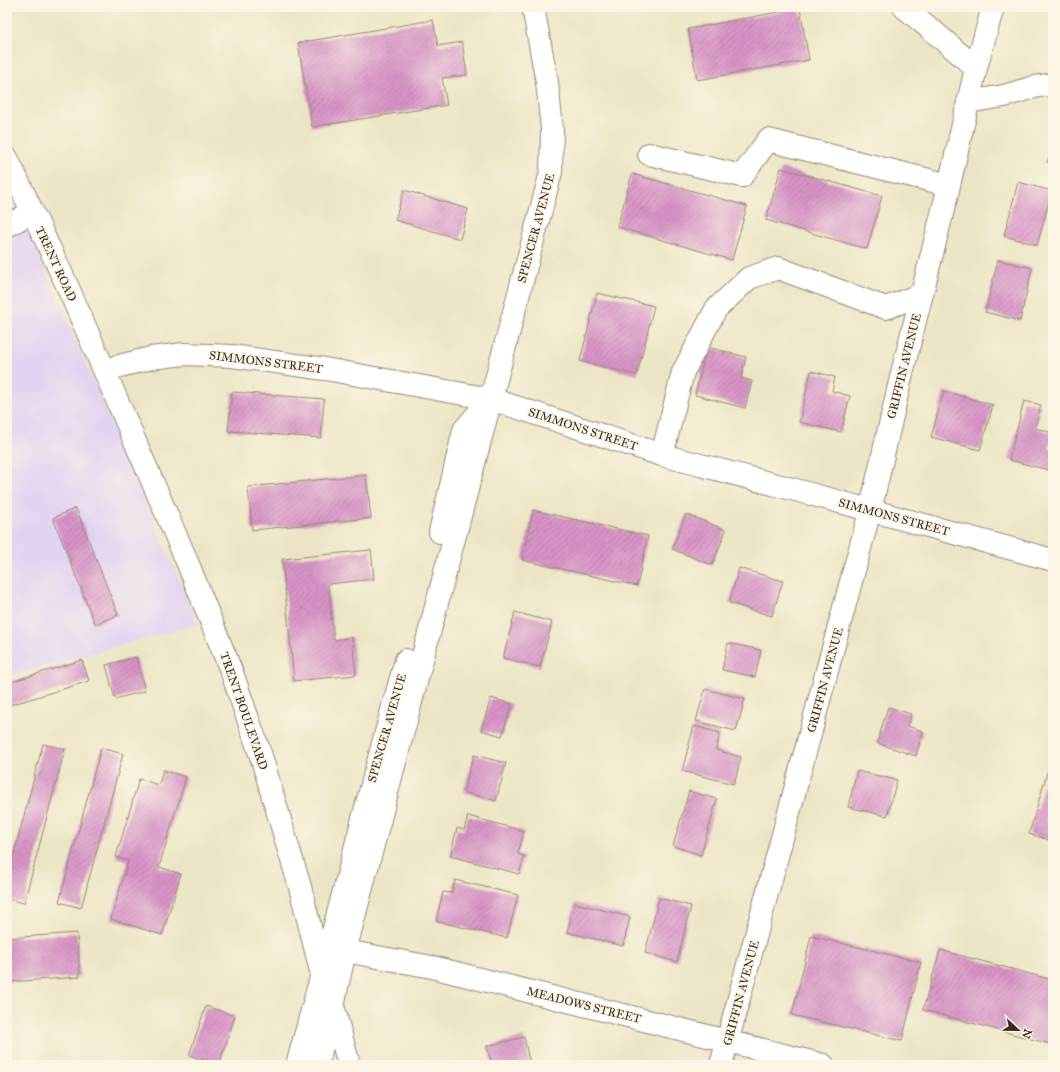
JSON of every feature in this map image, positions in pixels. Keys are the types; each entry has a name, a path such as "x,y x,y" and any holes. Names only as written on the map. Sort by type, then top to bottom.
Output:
{"street":[{"name":"SPENCER AVENUE","path":"317,1065 333,1006 345,951 551,172 552,129 547,82 533,7"},
{"path":"904,7 976,68"},
{"name":"GRIFFIN AVENUE","path":"721,1065 870,510 976,68 993,7"},
{"path":"968,102 1004,96 1034,87 1053,84"},
{"path":"649,154 742,176 768,140 949,185"},
{"name":"TRENT ROAD","path":"7,158 66,283 104,370"},
{"path":"7,226 32,212"},
{"name":"GRIFFIN AVENUE","path":"662,455 683,372 716,309 748,278 778,268 886,308 922,294"},
{"name":"SIMMONS STREET","path":"104,370 151,358 184,354 232,356 325,369 491,399 662,455 1053,560"},
{"name":"TRENT BOULEVARD","path":"104,370 186,558 232,673 260,756 300,887 322,975 333,1006 349,1065"},
{"name":"SPENCER AVENUE","path":"298,1065 374,772 423,601 464,430 491,399"},
{"name":"MEADOWS STREET","path":"345,951 432,967 823,1065"}],"shaded area":[{"path":"7,182 198,624 7,677"}],"building":[{"path":"608,7 634,7 635,8 608,12"},
{"path":"800,8 809,60 697,80 688,29"},
{"path":"433,20 438,46 462,42 467,75 442,78 447,105 312,127 298,43"},
{"path":"1053,149 1053,165 1047,162"},
{"path":"781,168 882,196 867,249 766,220"},
{"path":"632,174 747,206 732,260 617,227"},
{"path":"1018,182 1052,191 1037,245 1004,236"},
{"path":"404,190 468,209 460,239 395,220"},
{"path":"998,260 1032,268 1020,321 985,312"},
{"path":"597,293 654,306 637,375 580,361"},
{"path":"707,347 746,357 741,378 752,381 745,408 695,395"},
{"path":"811,371 835,377 832,391 850,396 841,432 799,422"},
{"path":"944,391 993,405 980,450 931,437"},
{"path":"232,392 324,399 321,438 228,431"},
{"path":"1024,401 1041,405 1035,428 1053,433 1049,448 1053,449 1053,471 1009,460"},
{"path":"366,475 371,518 252,530 248,487"},
{"path":"76,508 118,615 95,624 53,518"},
{"path":"533,510 648,536 637,586 522,560"},
{"path":"686,514 726,530 712,565 672,549"},
{"path":"371,550 374,579 328,584 334,640 352,637 356,675 294,681 282,559"},
{"path":"739,568 783,581 772,616 729,603"},
{"path":"515,612 552,622 540,667 503,658"},
{"path":"728,643 761,650 755,677 722,670"},
{"path":"136,657 145,691 115,699 106,665"},
{"path":"82,660 89,681 7,706 7,683"},
{"path":"705,689 745,699 736,731 696,721"},
{"path":"491,698 512,704 502,736 481,730"},
{"path":"888,707 911,714 907,726 923,731 916,756 877,743"},
{"path":"694,726 720,733 716,750 741,757 734,784 682,771"},
{"path":"43,744 65,749 24,903 7,899 7,880"},
{"path":"101,748 123,754 81,908 59,902"},
{"path":"474,755 506,763 496,801 463,792"},
{"path":"1049,766 1053,767 1053,841 1029,834"},
{"path":"163,770 186,777 159,867 181,874 162,935 111,919 128,861 116,857 139,779 159,785"},
{"path":"857,771 897,780 887,816 848,807"},
{"path":"689,791 717,799 701,855 673,846"},
{"path":"468,816 524,831 518,854 524,856 519,874 450,856 457,828 464,830"},
{"path":"455,880 518,895 507,938 436,921 443,892 452,893"},
{"path":"659,898 691,906 677,962 645,953"},
{"path":"575,903 630,917 623,946 567,932"},
{"path":"77,933 80,977 7,982 7,938"},
{"path":"811,936 921,962 902,1041 792,1015"},
{"path":"940,950 1053,980 1053,1034 1050,1044 923,1010"},
{"path":"206,1006 235,1016 219,1065 189,1055"},
{"path":"524,1037 530,1065 492,1065 487,1046"}]}
